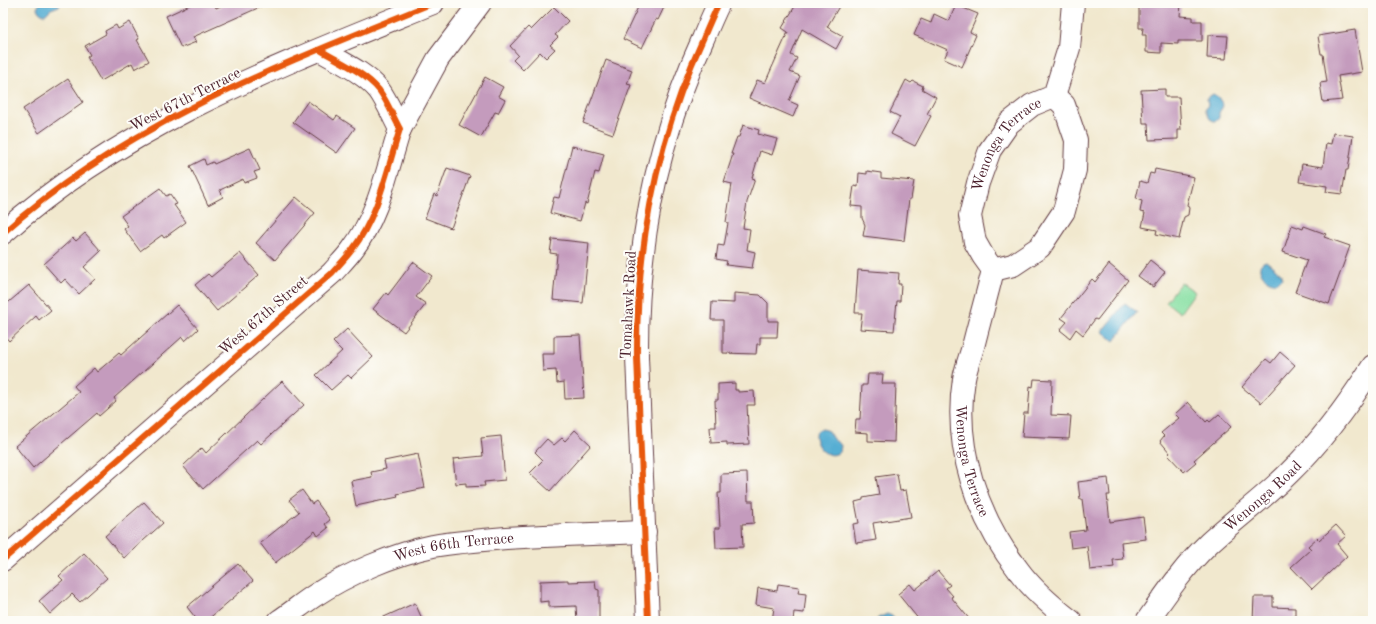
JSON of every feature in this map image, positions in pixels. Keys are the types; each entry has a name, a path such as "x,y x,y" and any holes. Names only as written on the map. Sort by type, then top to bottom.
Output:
{"street":[{"name":"West 67th Terrace","path":"3,234 54,192 107,154 155,126 202,102 320,50 433,3"},
{"name":"West 67th Street","path":"3,560 332,273 344,260 354,248 370,221 389,169 400,128 438,59 480,3"},
{"name":"Tomahawk Road","path":"648,621 637,350 637,321 642,257 653,188 673,114 689,69 719,3"},
{"name":"Wenonga Terrace","path":"1054,96 1069,48 1073,3"},
{"path":"320,50 370,81 380,91 400,128"},
{"name":"Wenonga Terrace","path":"993,270 975,242 970,216 978,183 990,150 1009,123 1032,105 1054,96"},
{"name":"Wenonga Terrace","path":"993,270 1012,265 1040,247 1064,211 1075,170 1076,140 1064,105 1054,96"},
{"name":"Wenonga Terrace","path":"993,270 964,378 962,428 968,467 979,504 999,543 1019,572 1042,596 1071,621"},
{"name":"Wenonga Road","path":"1147,621 1187,567 1209,543 1289,474 1322,439 1347,406 1373,366"},
{"name":"West 66th Terrace","path":"279,621 313,596 340,581 380,563 433,546 513,538 645,532"}],"green space":[{"path":"1181,282 1195,292 1180,313 1166,302"}],"water":[{"path":"40,3 61,3 45,15 40,13 37,8"},
{"path":"1213,94 1218,97 1223,105 1216,121 1210,119 1205,109 1208,105 1207,98"},
{"path":"1266,261 1282,274 1282,278 1278,282 1269,281 1262,274 1260,267 1262,263"},
{"path":"1125,303 1137,312 1114,341 1102,331"},
{"path":"823,429 828,431 833,439 840,444 840,451 836,454 832,455 823,452 817,444 815,434 818,430"},
{"path":"887,614 892,616 896,621 876,621 878,618"}],"building":[{"path":"194,3 214,3 216,8 228,3 269,3 193,37 196,42 181,48 166,16"},
{"path":"640,3 666,3 658,20 656,19 642,48 623,39"},
{"path":"797,3 841,3 827,27 843,36 836,49 802,29 791,55 797,58 790,72 800,76 789,101 798,105 793,117 749,98 757,80 765,83 788,32 782,28"},
{"path":"1143,3 1181,3 1180,16 1193,17 1193,21 1202,21 1202,41 1178,41 1178,44 1161,43 1161,53 1146,52 1146,35 1142,35 1143,28 1139,28 1139,6 1143,6"},
{"path":"956,5 978,14 970,32 976,35 962,67 944,59 948,50 914,35 921,19 931,23 934,14 949,21"},
{"path":"554,7 568,21 555,35 558,37 550,45 555,49 546,58 540,52 523,70 513,60 518,55 510,46 528,27 531,30"},
{"path":"130,22 139,39 137,40 149,61 135,69 132,63 101,81 87,57 90,55 85,46 106,34 105,31 116,25 118,29"},
{"path":"1355,30 1362,72 1338,76 1342,100 1323,102 1320,83 1327,82 1323,54 1321,54 1318,36"},
{"path":"1208,35 1228,36 1226,59 1207,58"},
{"path":"606,60 632,70 627,84 631,85 613,134 583,123"},
{"path":"485,77 503,87 498,96 505,100 498,113 495,112 481,137 459,125"},
{"path":"68,79 83,102 39,133 23,109"},
{"path":"906,80 911,83 913,81 923,86 922,89 936,97 927,114 931,116 915,146 891,134 900,117 890,112"},
{"path":"1165,89 1165,97 1179,97 1181,130 1178,130 1178,139 1149,140 1148,123 1143,123 1141,90"},
{"path":"308,101 334,120 337,116 355,128 337,153 293,122"},
{"path":"743,125 759,130 758,134 777,139 772,155 760,151 752,178 755,179 747,202 743,228 750,229 747,250 755,252 752,268 726,265 727,261 716,259 718,245 724,246 728,223 726,222 732,184 724,182 733,154 731,154"},
{"path":"1333,133 1353,136 1348,170 1346,170 1342,194 1326,192 1327,186 1299,182 1302,164 1323,167 1326,143 1331,144"},
{"path":"572,146 604,154 599,173 595,172 587,204 585,203 580,221 550,213 554,197 559,198"},
{"path":"250,148 260,170 254,172 257,178 244,183 243,179 220,190 223,197 208,205 190,166 204,159 206,165 213,162 214,164"},
{"path":"447,168 470,176 451,228 425,218 434,194 437,196"},
{"path":"1155,169 1194,177 1187,205 1189,208 1188,215 1184,217 1179,239 1156,234 1157,230 1142,227 1145,213 1140,212 1142,201 1136,199 1140,181 1147,183 1150,173 1154,174"},
{"path":"867,171 881,173 881,178 914,181 911,199 909,199 904,241 863,236 865,225 862,218 862,207 851,206 854,186 858,187 859,173 867,174"},
{"path":"160,188 166,196 170,194 177,204 174,205 186,222 164,238 162,235 140,251 124,229 128,226 121,216"},
{"path":"296,197 315,213 275,260 256,243"},
{"path":"1292,225 1303,229 1304,226 1326,234 1324,237 1350,246 1329,304 1295,292 1307,260 1283,252"},
{"path":"85,233 101,251 84,267 95,279 79,294 65,279 61,283 44,264 73,238 76,241"},
{"path":"552,239 589,243 583,303 553,300 557,254 550,253"},
{"path":"240,253 259,275 217,311 195,285 208,274 211,277"},
{"path":"1150,260 1165,272 1153,287 1138,276"},
{"path":"413,262 432,276 416,297 426,304 404,332 373,309 386,293 388,295"},
{"path":"1109,264 1128,280 1097,320 1095,319 1083,335 1076,329 1070,338 1060,330 1067,322 1061,318 1092,279 1095,282"},
{"path":"858,270 899,273 898,284 901,284 900,301 897,301 894,331 860,329 862,313 855,313"},
{"path":"29,285 51,310 39,320 36,316 9,341 3,334 3,307"},
{"path":"734,293 760,295 768,303 768,321 778,321 777,337 760,337 760,344 757,344 756,354 723,353 723,320 711,320 712,302 734,303"},
{"path":"177,305 198,329 185,341 182,337 114,398 116,401 99,416 97,413 33,468 15,446 79,392 74,386 94,368 97,372 119,353 121,355"},
{"path":"347,329 373,357 351,378 348,375 331,390 316,375 342,351 333,342"},
{"path":"580,335 584,398 565,399 564,382 557,383 556,370 543,371 542,354 554,354 554,336"},
{"path":"1280,352 1295,365 1261,403 1242,387 1266,359 1271,363"},
{"path":"868,374 883,374 882,384 896,384 894,442 868,441 868,433 855,432 856,419 860,419 862,385 867,385"},
{"path":"1034,379 1052,380 1051,415 1071,416 1069,439 1022,437 1024,413 1028,413 1030,386 1033,387"},
{"path":"282,381 304,405 261,444 257,440 203,489 183,466 202,448 206,453"},
{"path":"735,383 735,390 738,390 738,392 754,391 755,405 747,405 749,444 727,445 727,442 711,443 710,427 716,427 715,400 718,400 718,384"},
{"path":"1188,402 1206,422 1208,420 1210,422 1219,414 1231,427 1194,460 1196,462 1184,472 1168,455 1170,453 1160,441 1164,436 1161,433 1179,418 1175,414"},
{"path":"575,430 591,445 550,491 530,473 543,460 535,452 547,439 554,445 562,438 565,441"},
{"path":"501,436 505,480 484,482 485,486 466,487 466,483 456,484 453,459 483,456 481,438"},
{"path":"418,454 425,488 397,494 398,497 356,506 351,481 372,477 371,472 386,469 384,461"},
{"path":"747,473 748,501 753,501 754,523 742,524 743,547 716,548 715,528 720,528 718,493 721,493 721,474"},
{"path":"897,474 900,491 906,490 911,517 873,523 876,540 856,543 853,524 859,523 855,502 863,500 863,498 879,495 876,477"},
{"path":"1108,478 1110,495 1107,495 1110,522 1143,517 1146,539 1121,542 1123,559 1113,560 1114,567 1090,570 1087,546 1071,548 1069,532 1086,530 1078,482"},
{"path":"302,490 312,504 316,501 330,520 325,524 328,528 318,536 315,531 275,563 260,543 299,512 289,500"},
{"path":"144,502 163,523 124,558 105,536"},
{"path":"1336,525 1346,536 1337,544 1347,556 1312,589 1291,567 1311,549 1308,546 1317,538 1319,540"},
{"path":"84,553 107,578 80,602 72,594 50,614 39,601 63,580 59,576"},
{"path":"238,564 253,581 206,621 198,621 187,607"},
{"path":"938,571 950,585 946,588 953,596 951,597 971,621 920,621 898,594 910,584 915,590"},
{"path":"568,580 568,582 595,581 596,589 599,590 599,621 577,621 576,606 549,607 549,601 540,602 540,581"},
{"path":"778,584 799,587 798,593 806,594 804,613 794,612 793,621 772,621 774,608 756,605 758,588 777,591"},
{"path":"1254,597 1273,597 1273,607 1295,608 1295,621 1253,621"},
{"path":"415,603 423,621 375,621"}],"cycle path":[{"path":"3,233 50,194 101,159 153,128 263,74 433,3"},
{"path":"648,621 637,357 640,275 652,194 673,115 687,77 719,3"},
{"path":"3,560 332,273 350,253 361,236 376,207 400,129 385,99 373,84 351,68 320,50"}]}
